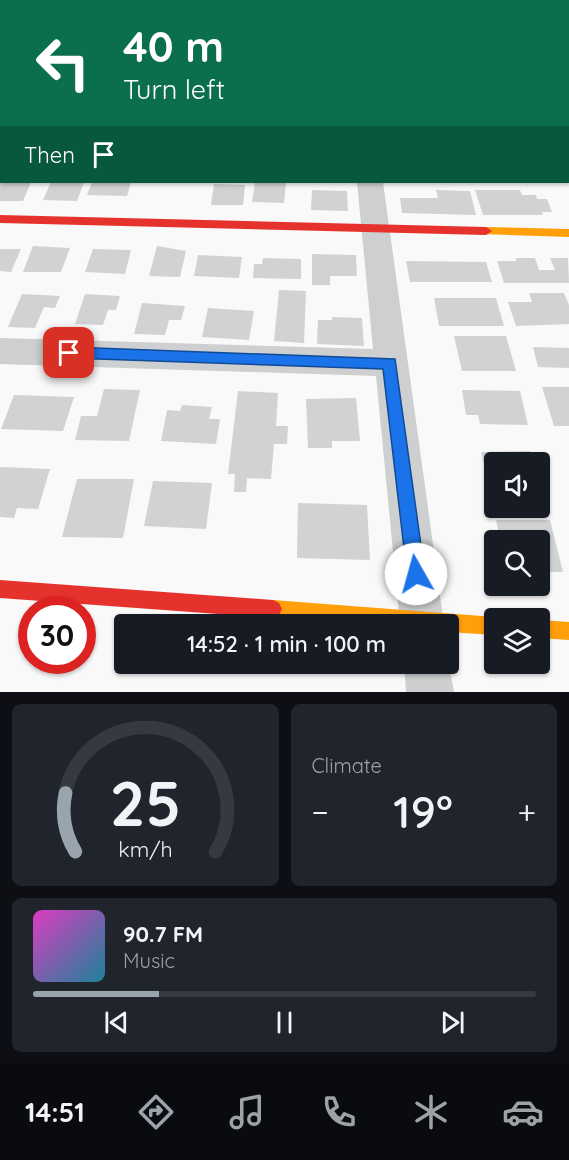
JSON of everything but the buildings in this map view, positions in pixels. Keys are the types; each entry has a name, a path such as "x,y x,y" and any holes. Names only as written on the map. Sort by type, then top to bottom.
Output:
{"street":[{"path":"370,183 421,614"},
{"path":"0,219 569,233"},
{"path":"0,351 390,363"},
{"path":"0,589 226,614"},
{"path":"459,631 484,628"},
{"path":"550,630 569,631"},
{"path":"428,674 430,692"}],"traffic: slow":[{"path":"486,231 569,233"},
{"path":"273,609 484,625"},
{"path":"550,630 569,631"}],"traffic: jam":[{"path":"0,219 486,231"},
{"path":"0,589 273,609"}],"route":[{"path":"69,353 390,363 416,574"}]}
